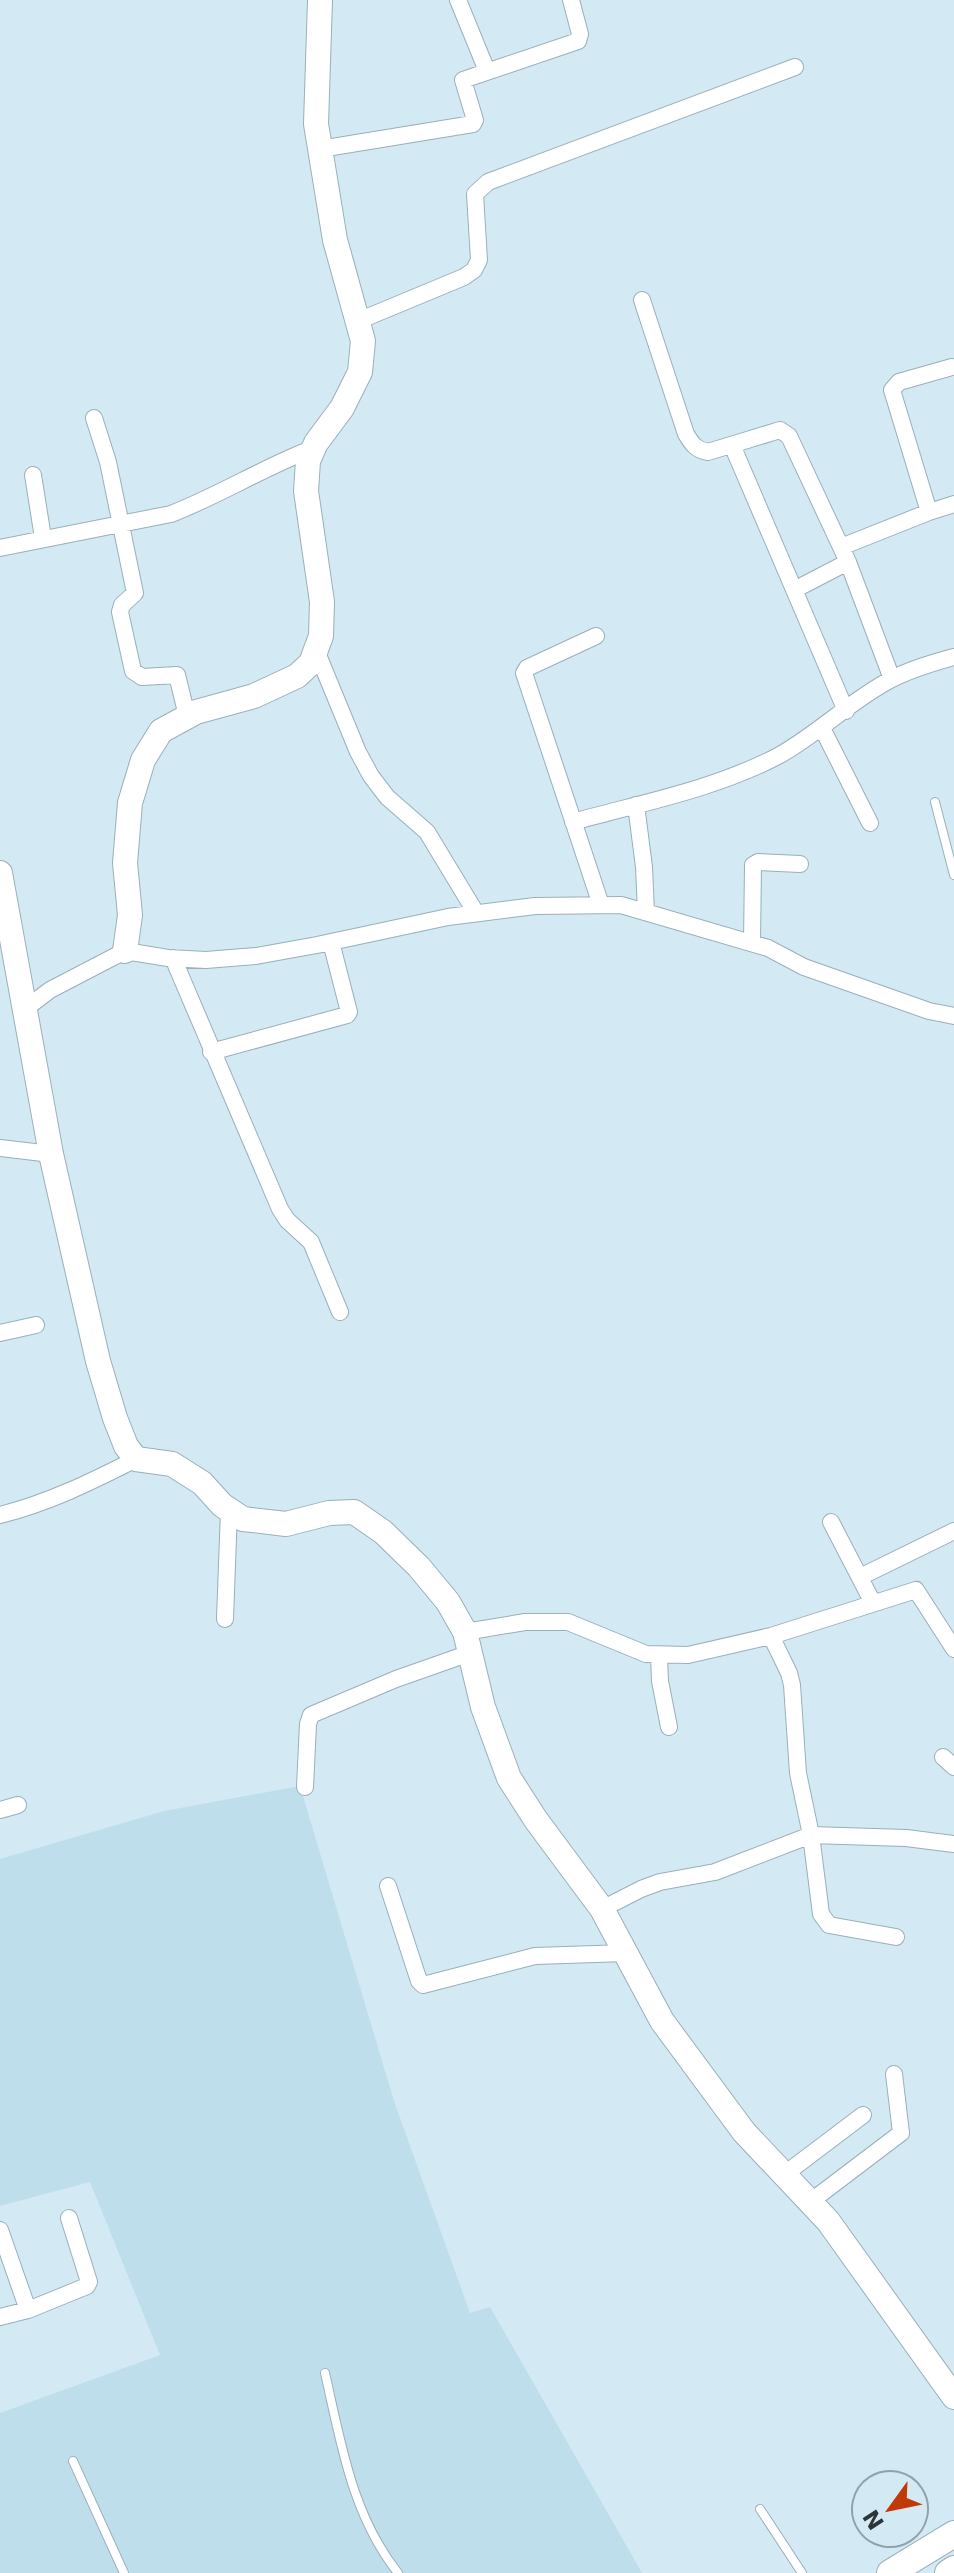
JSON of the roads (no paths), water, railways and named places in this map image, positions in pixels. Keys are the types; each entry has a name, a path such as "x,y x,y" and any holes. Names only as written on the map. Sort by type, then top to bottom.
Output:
{"main road":[{"path":"890,2573 954,2534"},
{"path":"948,2573 954,2569"}],"street":[{"path":"125,951 130,915 125,863 130,803 143,760 161,731 196,712 254,696 297,676 311,663 321,636 322,602 306,491 308,461 342,408 360,372 363,341 335,240 316,124 320,0"},
{"path":"458,0 487,71"},
{"path":"320,149 468,127 475,120 463,80 578,41 580,34 571,0"},
{"path":"358,321 474,270 479,260 475,194 488,182 795,67"},
{"path":"642,300 686,434 693,445 700,451 708,452 780,430 789,436 844,555 892,679"},
{"path":"929,512 892,390 899,382 952,367"},
{"path":"94,418 108,462 135,593 122,605 120,612 133,671 142,677 177,675 187,716"},
{"path":"732,445 846,711"},
{"path":"0,548 171,514 314,448"},
{"path":"33,475 43,538"},
{"path":"794,590 844,555 929,512 954,504"},
{"path":"596,636 527,668 524,673 601,905"},
{"path":"316,650 371,776 387,797 427,832 476,913"},
{"path":"573,822 744,772 778,756 892,679 954,657"},
{"path":"822,728 870,823"},
{"path":"636,805 646,912"},
{"path":"752,943 753,865 758,862 800,864"},
{"path":"0,873 51,1154 98,1361 115,1418 126,1446 136,1459"},
{"path":"25,1009 50,990 125,951 206,960 256,956 476,913 535,906 621,905 768,948 804,967 929,1011 954,1016"},
{"path":"211,1052 347,1015 349,1012 331,942"},
{"path":"173,958 280,1209 287,1220 308,1236 340,1312"},
{"path":"0,1148 51,1154"},
{"path":"0,1333 36,1325"},
{"path":"0,1515 34,1507 136,1459 172,1464 202,1483 229,1510 243,1519 286,1524 329,1513 354,1512 383,1532 419,1567 448,1602 467,1642 483,1707 509,1778 602,1909 662,2021 744,2132 828,2221 954,2397"},
{"path":"225,1619 229,1510"},
{"path":"831,1522 873,1603"},
{"path":"860,1577 954,1531"},
{"path":"305,1787 311,1715 396,1679 467,1642 525,1622 568,1622 646,1654 688,1655 771,1636 913,1591 919,1592 954,1649"},
{"path":"771,1636 792,1685 798,1773 811,1835 821,1914 829,1925 896,1937"},
{"path":"659,1656 660,1681 669,1727"},
{"path":"0,1810 18,1805"},
{"path":"602,1909 660,1882 715,1872 811,1835 906,1838 954,1844"},
{"path":"388,1886 419,1981 423,1985 535,1956 626,1953"},
{"path":"810,2202 901,2133 894,2074"},
{"path":"785,2174 863,2115"},
{"path":"0,2317 28,2310 87,2286 89,2282 69,2218"},
{"path":"0,2230 28,2310"}],"lane":[{"path":"935,802 954,875"},
{"path":"325,2373 351,2486 370,2530 398,2573"},
{"path":"73,2461 124,2573"},
{"path":"760,2509 802,2573"}]}
